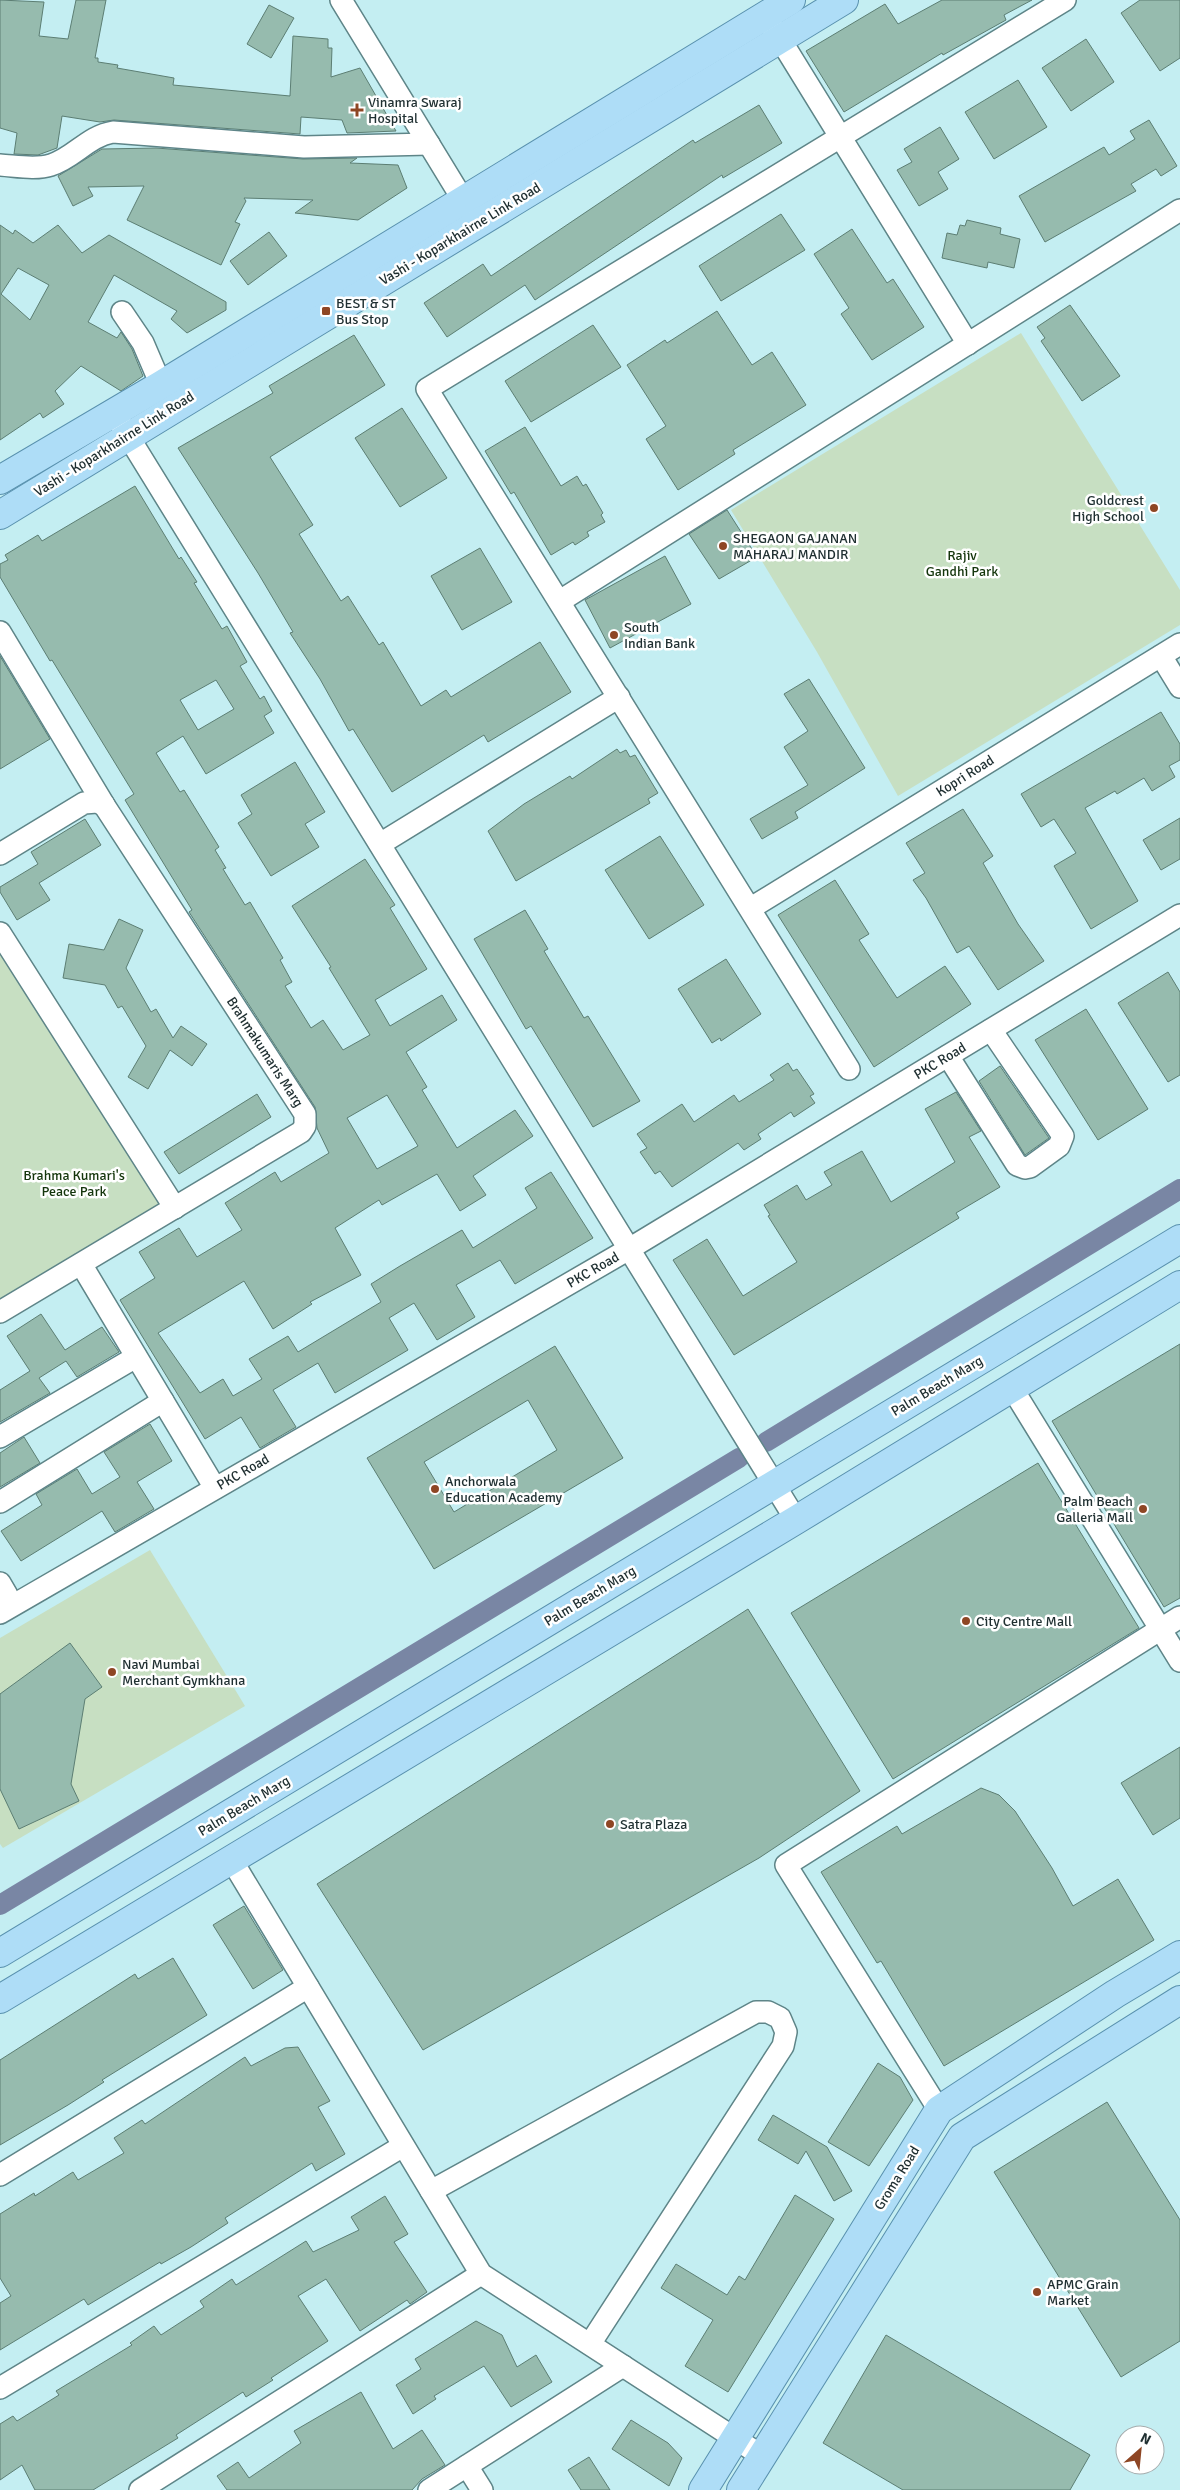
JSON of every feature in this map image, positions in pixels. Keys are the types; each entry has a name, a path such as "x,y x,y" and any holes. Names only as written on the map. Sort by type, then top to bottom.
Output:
{"main road":[{"name":"Vashi - Koparkhairne Link Road","path":"0,480 161,385 790,0"},
{"name":"Vashi - Koparkhairne Link Road","path":"0,515 844,0"},
{"name":"Palm Beach Marg","path":"0,1953 1180,1239"},
{"path":"0,1999 796,1520 1180,1285"},
{"name":"Groma Road","path":"703,2490 939,2110 1115,1994 1180,1955"},
{"path":"1115,1994 1133,2029"},
{"path":"741,2490 962,2137 1180,2000"}],"street":[{"path":"342,0 477,223"},
{"path":"849,1069 751,908 427,389 1066,0"},
{"path":"766,15 968,344"},
{"path":"0,165 43,167 52,164 90,140 113,132 304,147 429,144"},
{"path":"560,601 1180,210"},
{"path":"122,312 143,343 161,385"},
{"path":"114,412 796,1520"},
{"name":"Brahmakumaris Marg","path":"0,632 104,805 305,1114 305,1126 301,1132 0,1312"},
{"name":"Kopri Road","path":"751,908 1180,644"},
{"path":"1161,656 1180,687"},
{"path":"380,844 619,697"},
{"path":"0,854 84,803 97,802 104,805"},
{"name":"PKC Road","path":"2,1597 215,1488 629,1249 1180,915"},
{"path":"0,933 176,1208"},
{"path":"948,1056 1017,1165 1025,1168 1030,1166 1059,1146 1062,1136 991,1030"},
{"path":"81,1264 215,1488"},
{"path":"0,1436 136,1357"},
{"path":"1012,1388 1180,1661"},
{"path":"0,1502 163,1400"},
{"path":"939,2110 786,1865 1180,1617"},
{"path":"230,1859 481,2274 762,2456"},
{"path":"0,2175 308,1987"},
{"path":"431,2191 756,2012 768,2012 780,2018 786,2032 783,2046 590,2344"},
{"path":"0,2388 403,2146"},
{"path":"140,2490 481,2274"},
{"path":"429,2490 623,2366"},
{"path":"467,2466 482,2490"}],"green space":[{"name":"Rajiv Gandhi Park","path":"1021,333 1180,590 1180,625 898,796 817,652 731,510"},
{"name":"Brahma Kumari's Peace Park","path":"0,933 175,1208 0,1312"},
{"name":"Navi Mumbai Merchant Gymkhana","path":"150,1550 245,1706 3,1848 0,1844 0,1638"}],"building":[{"path":"0,0 44,2 39,36 68,39 76,0 106,0 95,58 98,58 98,62 118,65 117,68 174,78 173,85 290,96 293,36 328,39 328,48 332,48 331,77 360,68 396,131 347,133 342,120 301,117 300,134 114,120 100,122 62,116 57,148 38,155 14,154 17,133 0,128"},
{"path":"942,0 1032,0 1004,15 1006,20 943,55 942,53 844,112 806,51 885,4 898,24"},
{"path":"1140,0 1180,0 1180,58 1160,71 1121,13"},
{"path":"269,5 294,18 271,58 247,44"},
{"path":"1086,39 1114,82 1071,111 1042,68"},
{"path":"1018,80 1047,127 994,159 965,112"},
{"path":"759,105 782,143 723,178 722,175 535,300 525,285 447,337 424,303 483,264 491,276 693,140 695,143"},
{"path":"1149,120 1177,166 1161,176 1156,169 1131,184 1136,191 1045,242 1019,196 1104,147 1109,155 1135,139 1130,131"},
{"path":"940,127 959,159 938,172 948,189 919,206 897,170 912,162 904,149"},
{"path":"156,148 303,159 357,158 350,163 398,165 407,188 358,220 295,213 313,200 244,198 246,201 235,222 240,224 221,265 127,220 144,186 88,187 93,196 73,206 58,176 102,149"},
{"path":"781,214 805,250 721,301 699,266"},
{"path":"967,220 1001,228 1000,234 1020,239 1014,268 988,262 987,268 942,258 947,233 957,235 960,225 965,226"},
{"path":"0,225 13,234 15,230 33,243 58,225 82,253 109,235 226,302 226,310 187,333 171,319 177,311 114,275 88,322 117,338 121,332 132,349 143,376 121,391 81,366 55,391 64,404 43,418 40,413 0,440","holes":["18,268 49,285 30,320 1,294"]},
{"path":"852,229 887,283 893,279 924,327 872,360 841,314 849,308 814,254"},
{"path":"269,232 287,256 248,285 230,261"},
{"path":"1070,305 1120,376 1082,401 1041,341 1045,338 1037,327"},
{"path":"717,311 752,365 772,352 806,405 733,450 735,454 678,490 646,439 666,426 627,365 665,340 667,343"},
{"path":"593,325 621,367 531,422 505,381"},
{"path":"354,335 385,385 270,457 313,525 299,534 341,601 348,596 379,645 383,642 421,706 446,690 451,697 540,642 571,692 488,742 484,735 392,792 353,729 349,731 320,679 290,633 293,632 258,573 178,448 273,393 269,386"},
{"path":"402,408 447,478 400,507 355,438"},
{"path":"525,427 561,486 577,476 583,486 586,484 603,513 601,515 605,522 587,532 589,536 575,545 573,542 551,555 514,492 511,494 485,451"},
{"path":"135,486 179,559 181,557 197,582 194,583 222,629 227,626 247,662 240,666 260,699 264,696 272,711 264,716 274,733 206,774 183,736 156,753 180,792 184,790 219,847 215,850 226,868 223,869 245,905 250,902 283,958 280,960 292,982 285,986 311,1028 323,1020 343,1050 370,1035 329,968 331,967 292,906 365,859 395,905 390,908 427,969 375,1000 390,1026 442,995 457,1020 406,1052 427,1087 422,1090 457,1148 515,1110 533,1136 473,1176 486,1195 460,1211 437,1174 382,1205 379,1200 335,1228 361,1275 310,1302 312,1304 273,1329 244,1281 158,1333 200,1393 223,1379 233,1396 262,1379 249,1359 288,1336 298,1352 381,1302 371,1284 400,1266 462,1230 473,1248 537,1208 525,1188 551,1172 593,1238 515,1284 500,1260 456,1285 475,1317 437,1340 414,1303 389,1318 408,1350 335,1393 318,1363 273,1390 296,1427 260,1448 241,1417 205,1439 120,1300 155,1278 139,1252 179,1228 197,1257 242,1230 225,1203 275,1172 281,1182 329,1153 317,1128 315,1107 189,912 192,910 125,800 134,794 52,660 50,661 0,577 0,564 8,560 5,555 38,535 42,541","holes":["216,680 234,709 198,730 180,700","387,1095 418,1146 377,1169 347,1118"]},
{"name":"SHEGAON GAJANAN MAHARAJ MANDIR","path":"727,510 757,557 719,579 689,534"},
{"path":"480,548 512,602 462,630 431,576"},
{"path":"665,556 691,604 610,648 585,600"},
{"path":"0,656 50,739 0,769"},
{"path":"809,679 865,768 795,812 798,818 762,839 750,819 808,785 784,747 808,731 784,694"},
{"path":"1161,712 1180,744 1180,760 1169,766 1175,777 1152,791 1144,778 1117,794 1115,791 1085,808 1138,901 1091,929 1054,866 1076,853 1054,819 1041,827 1021,794"},
{"path":"617,749 620,753 626,750 630,757 635,755 658,793 648,799 650,803 516,881 488,831 524,804 570,776 572,779"},
{"path":"295,762 325,812 305,824 319,847 271,876 238,823 252,814 241,795"},
{"path":"963,809 993,856 983,863 1018,924 1044,961 998,990 969,946 957,953 926,898 913,880 925,873 906,843"},
{"path":"1180,818 1180,859 1161,870 1143,840"},
{"path":"85,819 101,845 39,883 50,900 17,920 0,892 0,887 38,864 31,852"},
{"path":"660,836 704,905 649,939 605,870"},
{"path":"835,880 869,934 859,940 897,998 945,966 971,1004 874,1067 778,915"},
{"path":"525,910 548,949 544,951 584,1018 588,1016 640,1101 593,1127 531,1026 526,1029 474,939"},
{"path":"119,919 143,930 126,968 151,1012 156,1009 173,1038 181,1026 207,1044 192,1066 170,1050 148,1089 128,1077 146,1046 122,1006 118,1008 105,985 63,978 69,944 104,950"},
{"path":"726,959 761,1014 721,1041 720,1038 712,1043 678,989"},
{"path":"1168,972 1180,992 1180,1075 1168,1082 1118,1003"},
{"path":"1086,1009 1148,1109 1098,1140 1035,1040"},
{"path":"788,1063 793,1071 797,1069 814,1094 810,1096 815,1103 794,1117 791,1112 758,1134 761,1139 744,1150 738,1143 672,1187 660,1171 655,1174 640,1152 647,1148 637,1134 682,1104 694,1122 734,1095 739,1102 774,1080 770,1075"},
{"path":"1000,1066 1049,1138 1025,1155 979,1081"},
{"path":"956,1092 981,1131 969,1137 1000,1187 956,1213 959,1218 734,1355 673,1260 707,1239 743,1296 797,1262 768,1216 770,1215 764,1205 797,1185 806,1200 832,1185 824,1172 862,1151 891,1202 955,1162 925,1109"},
{"path":"257,1094 271,1117 179,1174 164,1152"},
{"path":"41,1314 65,1350 102,1327 119,1352 77,1377 66,1361 39,1378 50,1393 0,1422 0,1390 30,1371 7,1336"},
{"name":"Palm Beach Galleria Mall","path":"1180,1344 1180,1598 1164,1607 1052,1421"},
{"path":"555,1346 623,1458 434,1569 367,1458","holes":["528,1400 557,1450 454,1512 424,1462"]},
{"path":"150,1424 172,1461 137,1482 154,1509 115,1532 102,1511 21,1561 1,1531 42,1505 36,1494 77,1469 92,1494 120,1477 104,1452"},
{"path":"24,1437 40,1463 0,1487 0,1453"},
{"name":"City Centre Mall","path":"1038,1463 1139,1628 893,1779 791,1613"},
{"name":"Satra Plaza","path":"748,1609 860,1791 759,1858 423,2050 317,1884"},
{"path":"70,1643 102,1687 85,1699 71,1784 79,1801 19,1829 0,1789 0,1694"},
{"path":"1180,1747 1180,1818 1153,1835 1121,1783"},
{"path":"981,1788 999,1795 1015,1811 1052,1868 1073,1906 1118,1879 1154,1940 944,2066 881,1961 877,1963 821,1872 897,1826 902,1834"},
{"path":"244,1906 283,1970 253,1989 213,1925"},
{"path":"173,1958 207,2015 102,2080 104,2082 68,2105 0,2145 0,2060 135,1974 138,1979"},
{"path":"298,2047 330,2101 318,2107 345,2154 316,2171 312,2163 225,2218 228,2223 191,2247 161,2264 160,2262 88,2305 84,2299 0,2350 0,2303 11,2296 0,2278 0,2214 34,2193 35,2196 73,2172 78,2180 124,2153 114,2138 142,2120 145,2124 245,2057 251,2066 285,2048"},
{"path":"878,2063 900,2077 913,2100 869,2166 828,2142"},
{"path":"1107,2102 1180,2220 1180,2341 1121,2377 994,2172"},
{"path":"773,2115 827,2147 852,2191 834,2201 806,2151 798,2164 758,2140"},
{"path":"795,2195 834,2219 728,2392 685,2366 713,2320 661,2288 676,2264 727,2295 739,2276 745,2280"},
{"path":"385,2196 408,2234 394,2242 427,2292 410,2304 407,2300 360,2331 326,2279 298,2296 328,2341 271,2378 273,2380 246,2397 243,2392 176,2435 178,2438 93,2490 35,2490 22,2465 0,2480 0,2424 13,2416 17,2421 59,2395 56,2391 132,2345 130,2343 154,2326 161,2335 204,2307 200,2301 232,2279 236,2285 306,2241 313,2252 359,2230 351,2217"},
{"path":"476,2321 502,2335 517,2367 536,2355 552,2382 511,2407 484,2366 434,2396 436,2399 413,2414 396,2385 421,2369 415,2359"},
{"path":"886,2335 1090,2455 1070,2490 903,2490 823,2443"},
{"path":"361,2392 393,2449 422,2430 445,2465 422,2479 412,2490 227,2490 217,2476 238,2462 249,2478 301,2443 294,2431"},
{"path":"631,2420 668,2443 682,2458 669,2486 612,2449"},
{"path":"589,2457 610,2490 581,2490 568,2470"}],"waterway":[{"path":"766,1442 1180,1189"},
{"path":"0,1905 739,1458"}],"place":[{"name":"Vinamra Swaraj Hospital","path":"357,110"},
{"name":"BEST & ST Bus Stop","path":"326,311"},
{"name":"Goldcrest High School","path":"1154,508"},
{"name":"SHEGAON GAJANAN MAHARAJ MANDIR","path":"723,546"},
{"name":"South Indian Bank","path":"614,635"},
{"name":"Anchorwala Education Academy","path":"435,1489"},
{"name":"Palm Beach Galleria Mall","path":"1143,1509"},
{"name":"City Centre Mall","path":"966,1621"},
{"name":"Navi Mumbai Merchant Gymkhana","path":"112,1672"},
{"name":"Satra Plaza","path":"610,1824"},
{"name":"APMC Grain Market","path":"1037,2292"}]}
